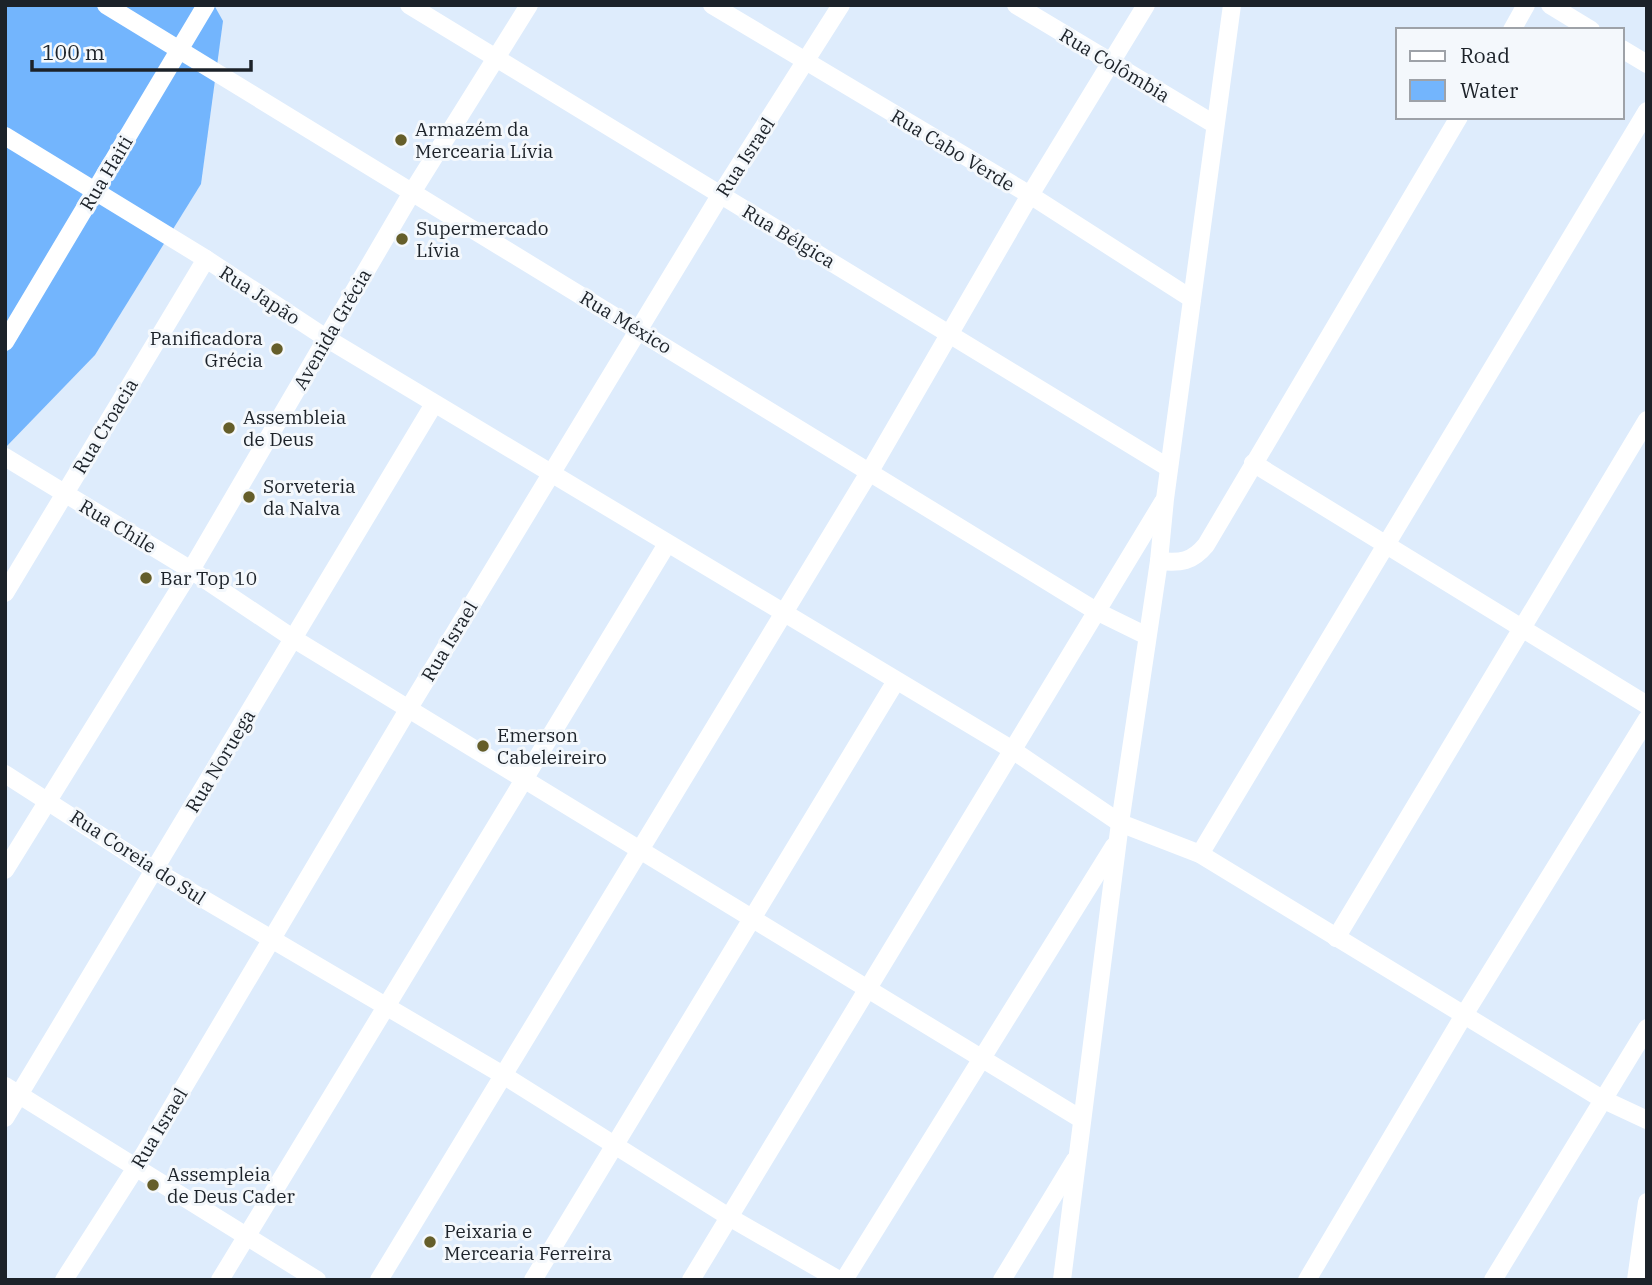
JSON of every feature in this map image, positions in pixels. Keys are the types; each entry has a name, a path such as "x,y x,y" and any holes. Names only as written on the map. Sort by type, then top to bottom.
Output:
{"street":[{"name":"Rua México","path":"106,5 1096,611 1147,636"},
{"name":"Rua Haiti","path":"5,342 206,5"},
{"name":"Rua Bélgica","path":"409,5 950,332 1169,468"},
{"name":"Avenida Grécia","path":"5,870 191,570 411,194 529,5"},
{"name":"Rua Cabo Verde","path":"712,5 1030,195 1192,299"},
{"name":"Rua Israel","path":"64,1280 135,1169 409,708 721,194 841,5"},
{"name":"Rua Colômbia","path":"1016,5 1214,124"},
{"path":"379,1280 870,471 1030,195 1146,5"},
{"path":"1062,1280 1119,831 1159,561 1214,124 1232,5"},
{"path":"1513,28 1526,5"},
{"path":"1550,5 1588,28"},
{"path":"1624,50 1647,64"},
{"path":"1200,854 1647,111"},
{"path":"1159,561 1186,562 1197,556 1459,119"},
{"name":"Rua Japão","path":"5,136 434,404 552,472 667,544 1011,749 1119,831 1200,854 1602,1099 1647,1120"},
{"name":"Rua Croacia","path":"5,593 206,260"},
{"name":"Rua Noruega","path":"5,1118 12,1091 153,870 434,404"},
{"path":"1336,938 1647,420"},
{"name":"Rua Chile","path":"5,457 191,570 294,639 867,986 1081,1119"},
{"path":"1253,463 1647,705"},
{"path":"691,1280 1165,499"},
{"path":"220,1280 667,544"},
{"path":"533,1280 751,916 896,681"},
{"path":"1307,1280 1464,1015 1647,719"},
{"name":"Rua Coreia do Sul","path":"5,774 153,870 503,1075 729,1217 839,1280"},
{"path":"844,1280 1119,831"},
{"path":"1493,1280 1647,1028"},
{"path":"12,1091 317,1280"},
{"path":"1002,1280 1079,1154"},
{"path":"1636,1280 1647,1202"}],"water":[{"path":"5,5 214,5 223,21 201,184 95,355 5,448"}],"place":[{"name":"Armazém da Mercearia Lívia","path":"401,140"},
{"name":"Supermercado Lívia","path":"402,239"},
{"name":"Panificadora Grécia","path":"277,349"},
{"name":"Assembleia de Deus","path":"229,428"},
{"name":"Sorveteria da Nalva","path":"249,497"},
{"name":"Bar Top 10","path":"146,578"},
{"name":"Emerson Cabeleireiro","path":"483,746"},
{"name":"Assempleia de Deus Cader","path":"153,1185"},
{"name":"Peixaria e Mercearia Ferreira","path":"430,1242"}]}
